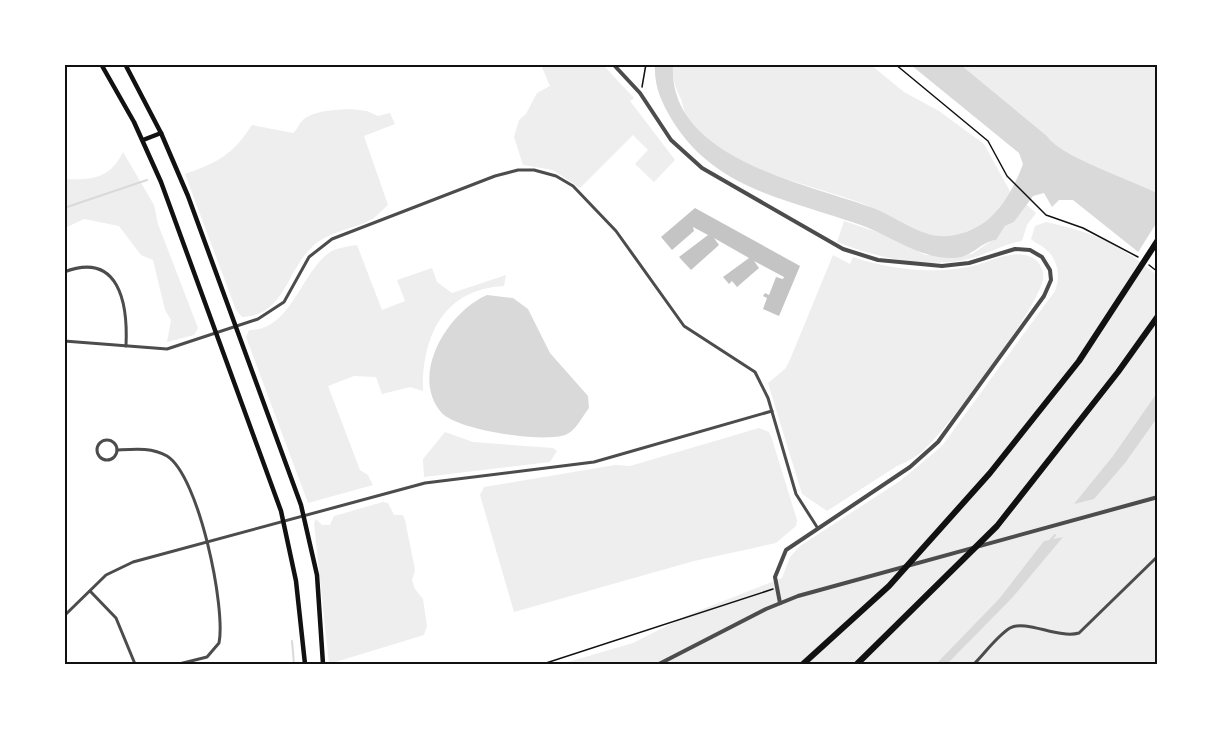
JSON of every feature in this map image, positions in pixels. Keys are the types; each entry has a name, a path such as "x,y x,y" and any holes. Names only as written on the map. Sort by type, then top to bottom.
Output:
{"highway":[{"path":"804,664 890,586 990,474 1079,361 1158,240"},
{"path":"857,664 953,573 997,526 1118,372 1158,316"}],"main road":[{"path":"101,64 142,140 217,334 284,521 296,581 305,664"},
{"path":"125,64 161,133 236,327 304,516 317,575 323,664"},
{"path":"142,140 161,133"}],"street":[{"path":"613,64 640,93 671,140 702,168 843,249 878,260 942,266 965,264 1010,250 1027,249 1040,255 1049,267 1050,280 1044,296 938,442 910,467 793,543 783,554 776,569 776,588 780,603"},
{"path":"64,341 176,348 217,334 267,315 278,308 289,295 309,257 332,239 495,176 518,170 534,170 563,180 596,208 632,253 684,326 755,372 764,387 794,488 817,527"},
{"path":"64,272 89,265 108,273 117,285 127,315 126,346"},
{"path":"64,616 118,567 434,481 555,469 594,462 772,411"},
{"path":"106,440 115,444 117,450 115,456 106,460 100,457 97,451 100,442 106,440"},
{"path":"117,450 147,449 174,461 188,483 209,542 220,630 219,644 207,657 179,664"},
{"path":"659,664 780,603 1158,497"},
{"path":"974,664 1011,628 1024,626 1065,635 1079,633 1158,556"},
{"path":"90,590 116,618 135,664"}],"path":[{"path":"641,88 646,64"},
{"path":"895,64 988,141 1007,176 1039,208 1053,219 1083,228 1141,259"},
{"path":"1149,264 1158,272"},
{"path":"543,664 776,588"}],"shaded area":[{"path":"541,65 603,65 634,98 630,101 675,160 654,182 635,164 648,150 633,135 580,188 553,170 523,165 514,137 519,120 526,114 537,93 550,86"},
{"path":"655,65 673,65 677,97 693,123 716,145 779,177 873,208 919,231 949,236 976,228 987,221 1012,189 1023,164 1019,153 911,65 961,65 1067,152 1157,193 1157,267 1073,200 1059,200 1052,207 1044,193 1033,196 1014,222 1005,226 996,240 961,257 942,258 918,251 858,224 755,189 709,162 689,144 672,120 662,100 657,87"},
{"path":"673,65 871,65 904,92 939,111 984,144 1011,193 991,217 966,234 945,237 923,233 871,207 744,163 722,151 703,137 689,121 674,82"},
{"path":"961,65 1157,65 1157,193 1067,152"},
{"path":"351,109 367,111 378,116 390,113 395,124 364,136 388,205 374,218 318,242 303,258 276,301 256,315 242,317 236,310 185,174 207,166 231,151 252,125 293,133 306,117 325,111"},
{"path":"123,152 154,205 158,224 198,328 194,335 167,342 171,320 165,310 153,260 141,255 119,226 84,219 65,228 65,179 92,178 106,173"},
{"path":"1026,204 1036,213 1027,225 1022,241 969,259 936,263 902,260 869,253 837,242 844,221 892,237 925,255 972,254 996,240 1005,226 1014,222"},
{"path":"1046,222 1078,230 1118,247 1157,275 1157,664 561,664 633,643 688,615 782,578 790,557 800,546 900,481 942,446 1055,291 1058,273 1055,262 1048,251 1031,239 1035,226"},
{"path":"357,245 382,310 405,301 397,280 432,268 437,282 452,293 506,275 504,286 483,289 465,296 451,306 440,319 427,352 423,391 410,387 382,394 376,377 354,376 328,386 360,470 368,475 373,485 308,503 246,337 249,330 263,328 285,311 320,261 330,252"},
{"path":"1017,254 1032,257 1038,262 1043,279 1038,293 1010,340 971,394 924,450 827,511 802,494 768,383 785,369 789,362 833,255 850,264 853,257 899,268 947,270 977,265"},
{"path":"487,295 513,298 528,309 550,353 588,396 589,408 569,433 554,437 538,437 481,429 449,418 441,412 432,397 429,380 431,362 438,345 447,329 459,315"},
{"path":"1157,393 1157,418 1125,463 1094,499 1074,504 1113,456"},
{"path":"759,428 769,432 772,439 797,520 796,526 776,543 694,561 514,612 480,495 484,487 615,465 630,466"},
{"path":"445,432 473,442 553,448 557,451 550,462 424,477 423,459"},
{"path":"383,502 388,503 394,515 403,515 405,520 415,570 412,580 415,589 423,599 427,626 424,635 329,664 314,523 316,519 322,525 330,525 334,516"},
{"path":"1063,537 1012,598 947,664 936,664 999,599 1044,541"}],"pier":[{"path":"1157,222 1158,261 1153,267 1137,254"}],"building":[{"path":"695,208 800,266 779,316 763,309 767,298 763,296 765,293 769,295 776,277 783,279 784,277 754,261 759,268 737,287 732,281 729,284 723,277 749,258 714,238 719,245 691,270 679,257 708,235 693,227 694,231 672,250 661,237"}],"waterway":[{"path":"64,208 147,180"},
{"path":"1049,542 1055,535"},
{"path":"292,641 294,664"}]}
